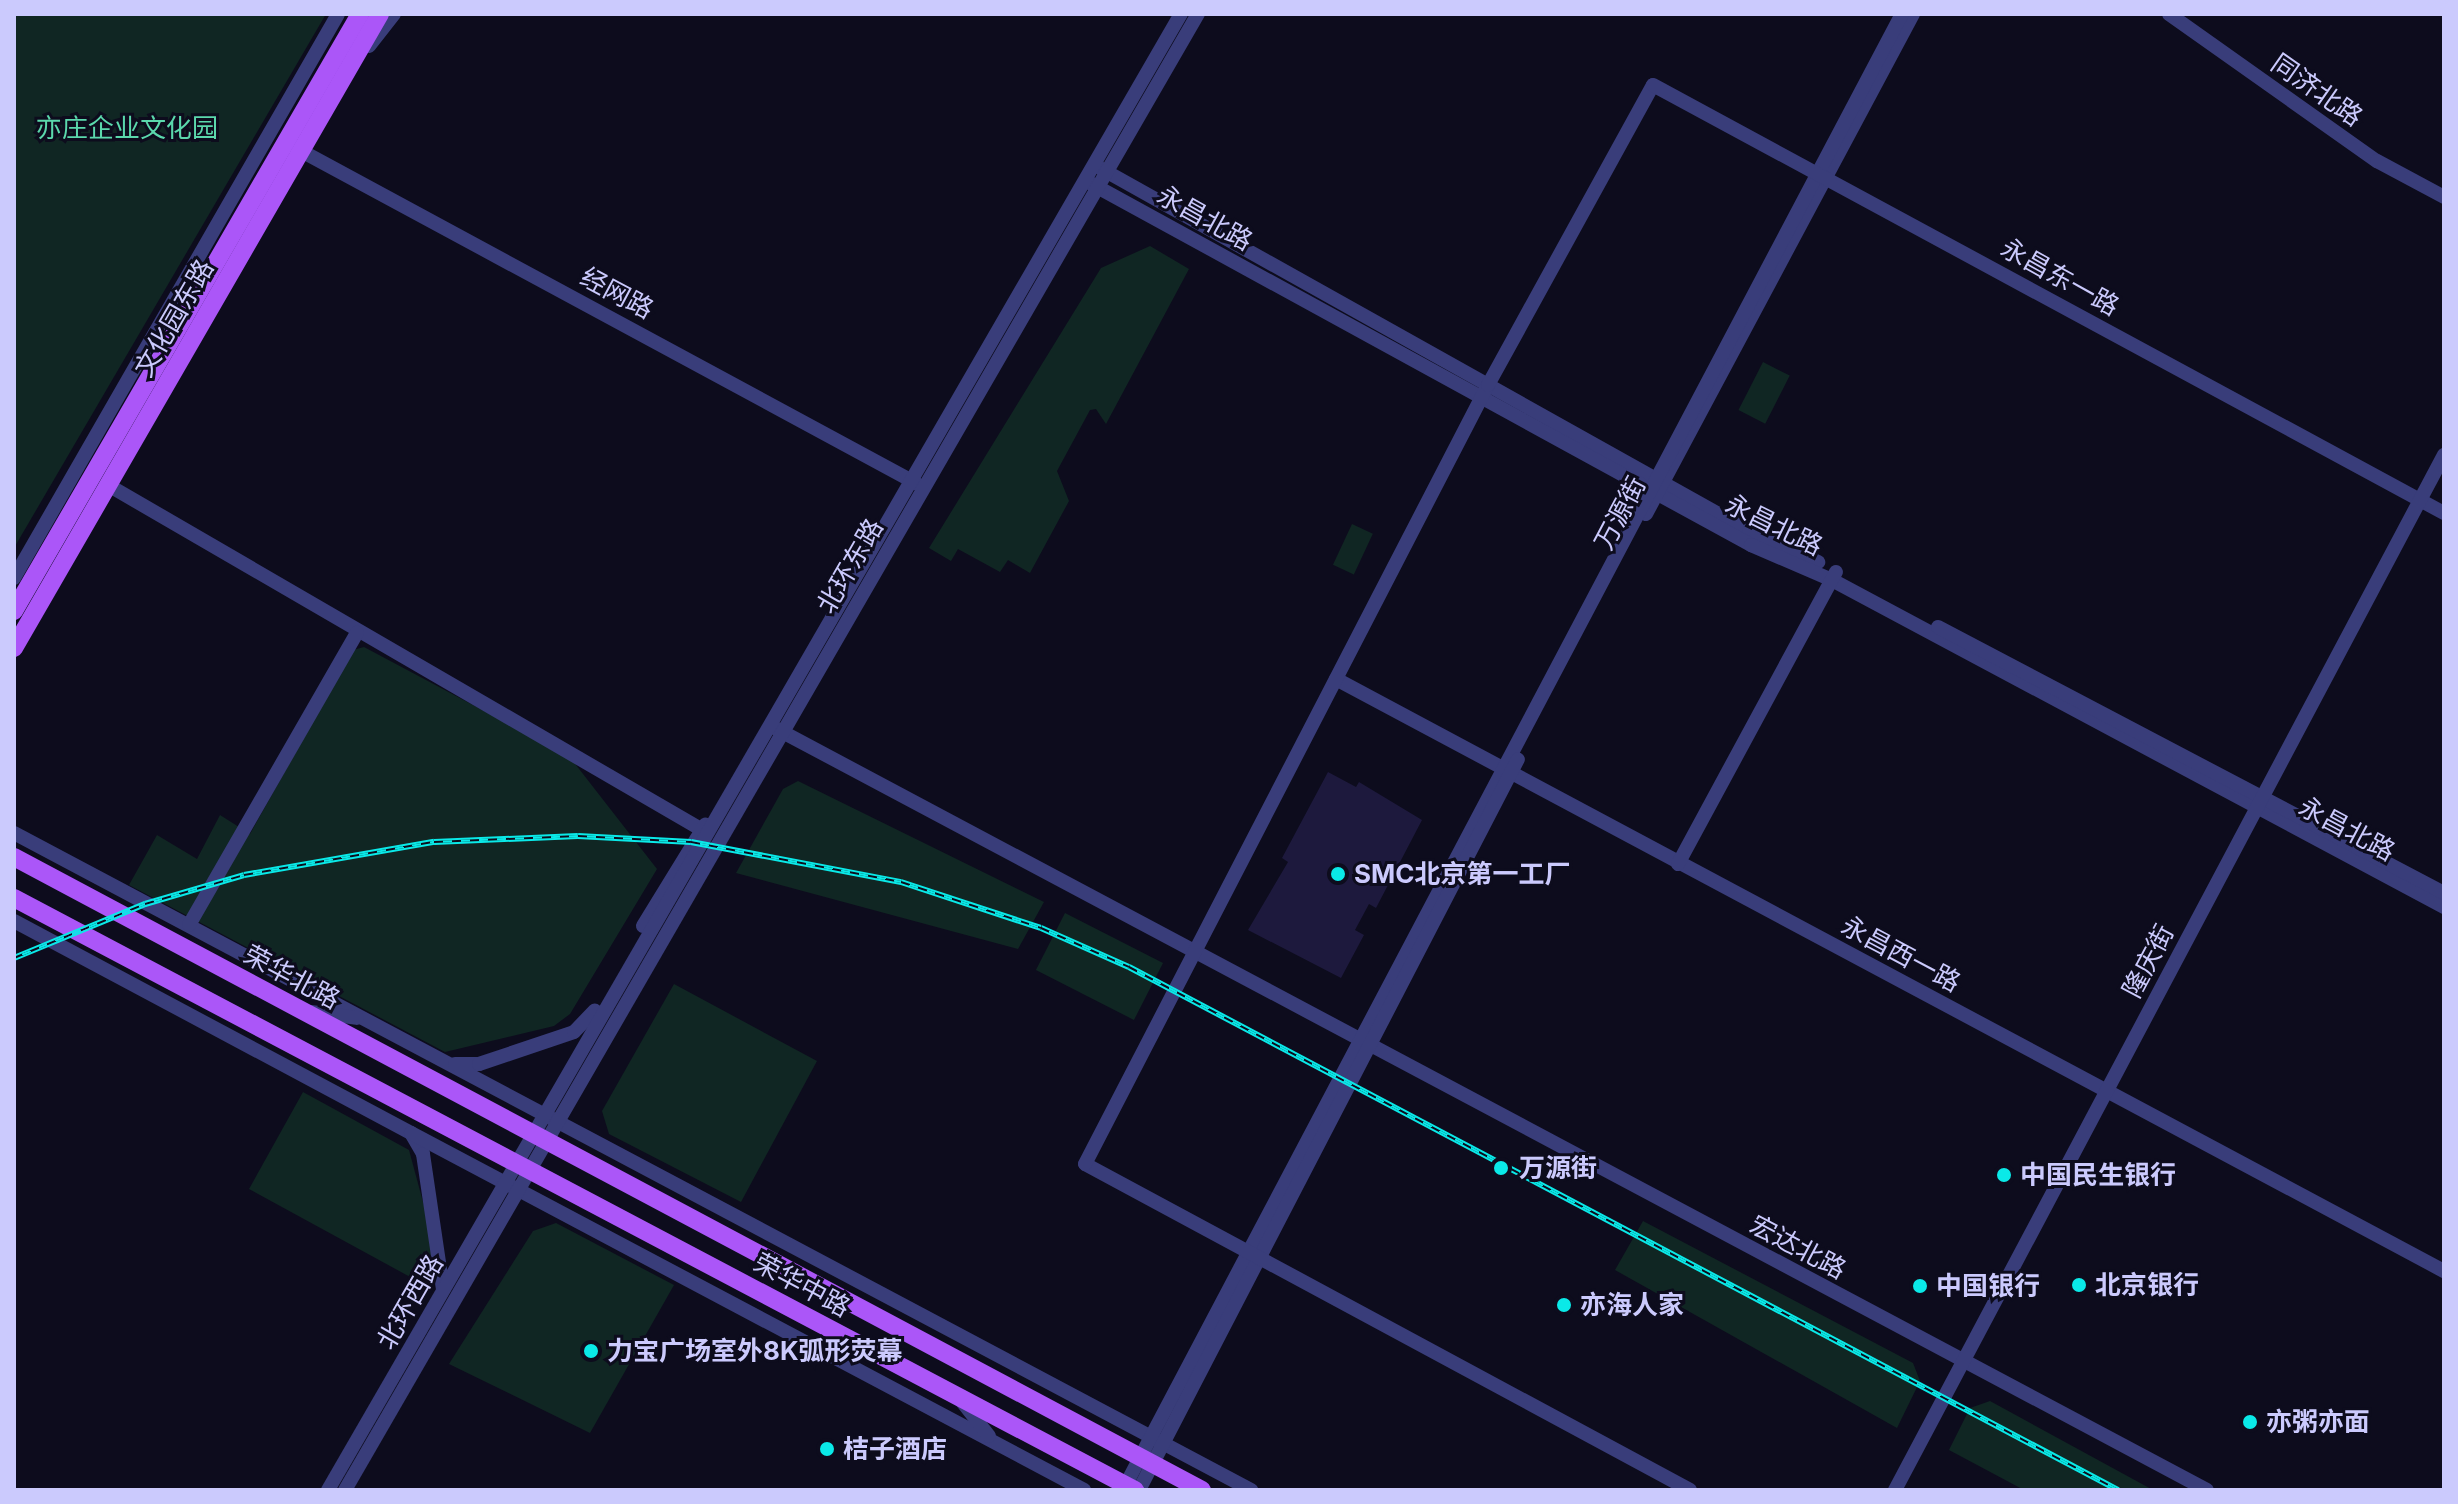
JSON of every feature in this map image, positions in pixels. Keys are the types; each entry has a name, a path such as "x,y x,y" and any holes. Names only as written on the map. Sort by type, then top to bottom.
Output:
{"main road":[{"name":"文化园东路","path":"14,648 108,485 294,146 360,14"},
{"name":"文化园东路","path":"14,611 294,146 337,88 380,14"},
{"name":"荣华北路","path":"14,857 538,1139"},
{"path":"14,898 523,1166"},
{"name":"荣华中路","path":"538,1139 735,1240 1202,1490"},
{"name":"荣华中路","path":"523,1166 1131,1489"}],"street":[{"path":"14,578 338,14"},
{"path":"337,88 394,14"},
{"name":"北环东路","path":"1101,169 1181,14"},
{"name":"北环东路","path":"538,1139 558,1122 917,484 1092,184 1198,14"},
{"name":"万源街","path":"1822,174 1902,14"},
{"name":"万源街","path":"1131,1489 1159,1441 1361,1044 1656,484 1822,174 1913,14"},
{"name":"同济北路","path":"2169,14 2377,161 2444,197"},
{"name":"永昌东一路","path":"1485,391 1653,85 2444,513"},
{"name":"经网路","path":"294,146 917,484"},
{"name":"永昌北路","path":"1101,169 1485,391"},
{"name":"永昌北路","path":"1092,184 1656,484 1751,545 1834,576 2259,803 2444,907"},
{"path":"1485,391 1085,1164 1690,1490"},
{"name":"隆庆街","path":"1895,1490 2444,455"},
{"path":"108,485 357,633 699,828"},
{"path":"14,596 35,575"},
{"path":"1678,864 1834,576"},
{"path":"189,925 357,633"},
{"name":"永昌西一路","path":"1336,679 1506,773 2444,1271"},
{"name":"北环东路","path":"538,1139 543,1114 718,816 777,729"},
{"name":"宏达北路","path":"777,729 1361,1044 2207,1490"},
{"name":"永昌北路","path":"2259,803 2444,893"},
{"path":"451,1064 479,1064 588,1022 699,828 718,816"},
{"path":"14,833 1251,1490"},
{"path":"74,865 105,906"},
{"path":"14,921 1084,1490"},
{"path":"300,1011 366,1019"},
{"path":"293,1045 325,1085"},
{"path":"411,1133 423,1154 445,1271 443,1294"},
{"name":"北环西路","path":"328,1490 505,1182 523,1166 538,1139"},
{"name":"北环西路","path":"345,1490 519,1190 523,1166"},
{"path":"706,1201 735,1240"},
{"path":"957,1396 994,1442"}],"green space":[{"name":"亦庄企业文化园","path":"14,14 326,14 14,548"},
{"path":"1150,246 1189,269 1106,424 1096,409 1090,410 1057,471 1069,501 1030,573 1008,560 1000,572 958,549 951,561 929,548 1101,268"},
{"path":"1763,362 1790,376 1765,424 1738,410"},
{"path":"1352,524 1373,534 1354,575 1333,565"},
{"path":"364,647 569,756 657,869 570,1014 554,1026 445,1052 129,885 157,835 197,859 220,815 250,834 353,650"},
{"path":"798,781 1044,902 1018,949 736,873 783,789"},
{"path":"1065,913 1163,963 1134,1020 1036,970"},
{"path":"674,984 817,1061 741,1202 609,1134 602,1111"},
{"path":"303,1092 409,1150 437,1254 423,1284 249,1189"},
{"path":"1643,1221 1913,1363 1920,1381 1897,1428 1615,1270"},
{"path":"556,1223 674,1285 590,1433 449,1364 533,1231"},
{"path":"1990,1401 2153,1490 2024,1490 1949,1450 1970,1408"}],"building":[{"name":"SMC北京第一工厂","path":"1328,772 1356,787 1359,782 1422,820 1376,908 1369,904 1355,930 1364,935 1341,978 1248,930 1288,862 1282,858"}],"railway":[{"path":"14,958 145,904 244,875 434,842 578,836 691,842 901,882 1041,928 1129,967 2118,1490"}],"place":[{"name":"SMC北京第一工厂","path":"1338,874"},
{"name":"万源街","path":"1501,1168"},
{"name":"中国民生银行","path":"2004,1175"},
{"name":"北京银行","path":"2079,1285"},
{"name":"中国银行","path":"1920,1286"},
{"name":"亦海人家","path":"1564,1305"},
{"name":"力宝广场室外8K弧形荧幕","path":"591,1351"},
{"name":"亦粥亦面","path":"2250,1422"},
{"name":"桔子酒店","path":"827,1449"}]}
